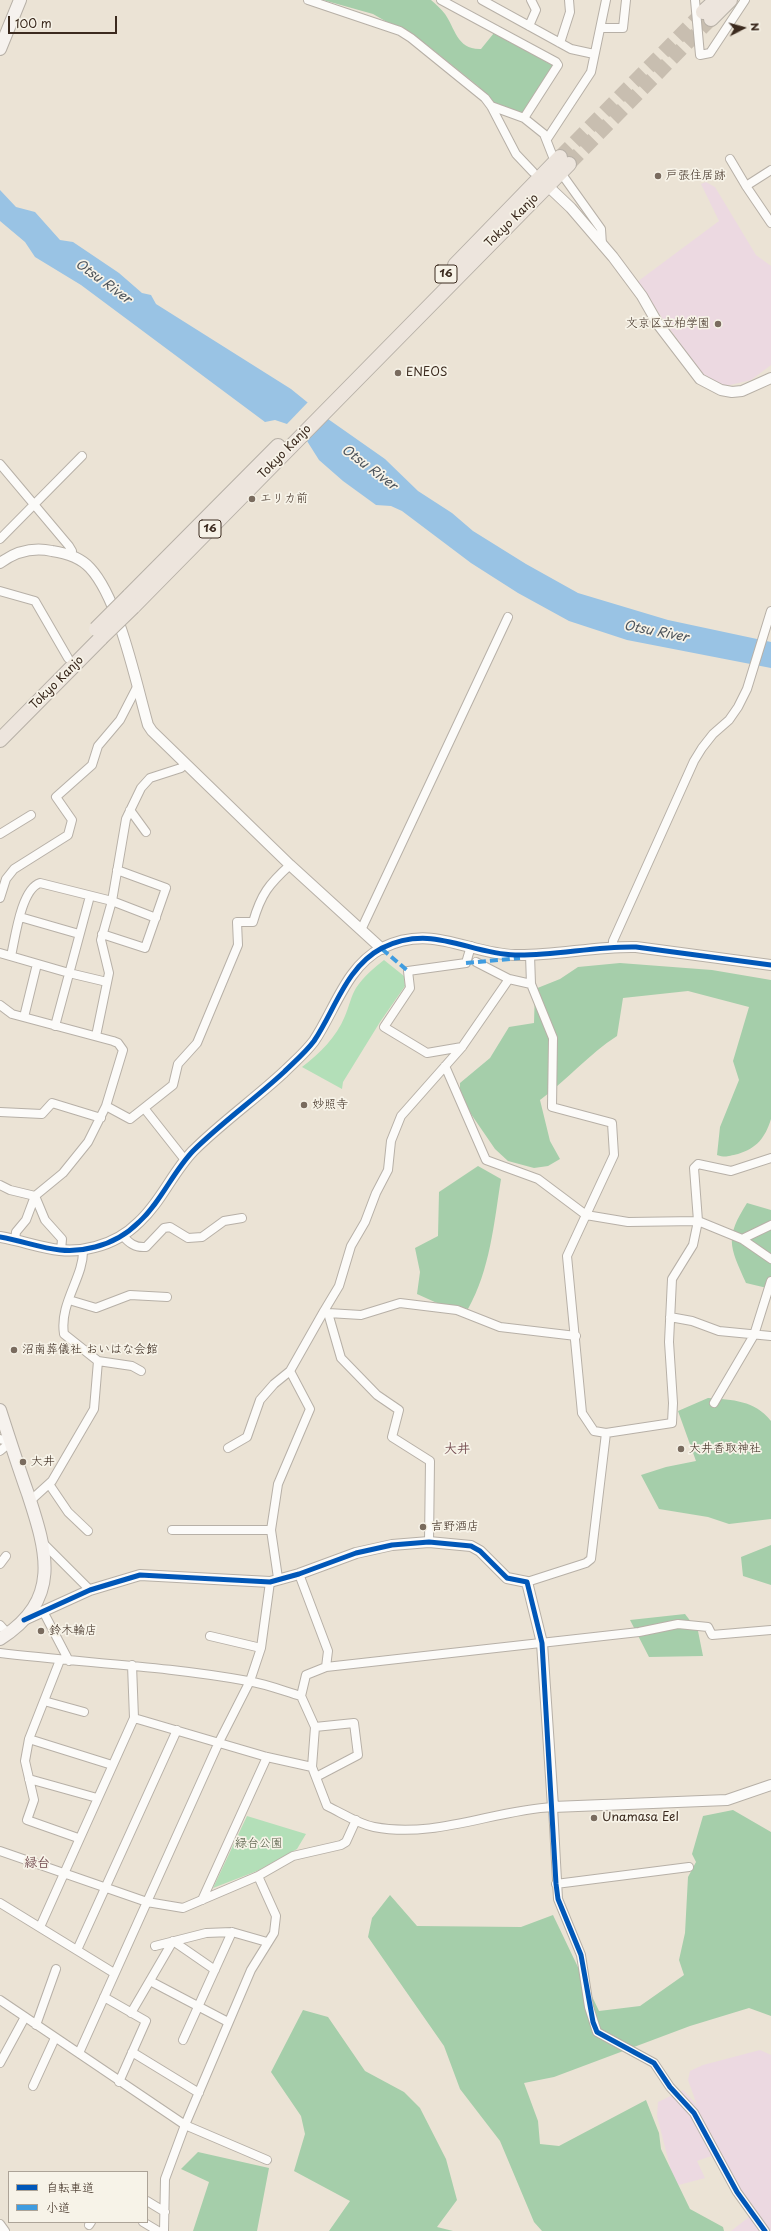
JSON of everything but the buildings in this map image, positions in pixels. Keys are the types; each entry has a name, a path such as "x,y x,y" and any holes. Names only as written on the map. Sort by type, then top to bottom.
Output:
{"highway":[{"path":"716,0 707,16 730,0"},
{"name":"Tokyo Kanjo","path":"0,740 99,633 283,448 561,164"},
{"name":"Tokyo Kanjo","path":"0,727 68,658 99,633"}],"main road":[{"path":"0,49 20,0"},
{"path":"0,1410 5,1440 30,1501 44,1544 46,1568 44,1579 36,1601 24,1620 3,1633"}],"street":[{"path":"308,0 400,31 467,82 491,106 516,154 533,172"},
{"path":"441,0 556,62 558,65 524,118"},
{"path":"484,0 571,49 594,54"},
{"path":"529,26 536,10 531,0"},
{"path":"560,43 570,12 569,0"},
{"path":"547,139 591,72 594,54 602,28 606,0"},
{"path":"602,28 623,28 626,0"},
{"path":"696,0 700,55 710,54 745,0"},
{"path":"491,106 524,118 544,134 601,229 602,245"},
{"path":"730,159 771,223"},
{"path":"746,186 771,170"},
{"path":"552,190 572,208 642,296 658,324 700,379 721,390 732,392 742,391 771,378"},
{"path":"0,539 82,456"},
{"path":"0,464 69,546 72,551 70,556"},
{"path":"0,563 26,551 48,550 70,556 90,568 107,594 124,639 148,725 185,764 382,949"},
{"path":"0,591 35,600 68,658"},
{"path":"613,946 613,941 694,761 713,734 729,720 747,689 771,611"},
{"path":"362,930 508,617"},
{"path":"0,895 6,879 14,868 68,835 72,820 56,797 92,765 98,746 120,720 137,687"},
{"path":"96,1036 109,974 101,940 112,901 126,819 141,788 150,778 181,768 185,764"},
{"path":"130,810 146,832"},
{"path":"0,834 31,815"},
{"path":"106,1106 130,1119 173,1085 178,1064 197,1043 238,945 237,922 253,922 258,905 268,885 290,864"},
{"path":"102,934 145,948 166,888 117,870"},
{"path":"11,956 24,899 36,884 40,883 112,901 156,918"},
{"path":"55,1026 90,896"},
{"path":"20,918 79,934"},
{"path":"0,1237 61,1251 83,1250 106,1244 122,1235 146,1216 186,1160 205,1140 299,1058 322,1029 355,970 368,958 382,949 412,940 436,939 497,953 530,955 613,946 636,947 771,965"},
{"path":"462,1047 427,1053 384,1027 410,988 408,971 466,963 471,946"},
{"path":"0,953 69,973 107,982"},
{"path":"530,955 532,984 553,1038 552,1106 612,1123 614,1155 567,1256 576,1336 582,1413 594,1431 606,1433 672,1423 673,1403 669,1342 672,1279 692,1245 698,1221 694,1168 698,1164 731,1171 771,1158"},
{"path":"476,962 509,979 532,984"},
{"path":"24,1017 37,964"},
{"path":"228,1448 247,1436 260,1400 274,1384 290,1371 326,1312 339,1286 351,1246 365,1222 376,1192 388,1170 391,1141 401,1116 418,1094 462,1047 509,979"},
{"path":"0,1005 12,1014 118,1043 123,1050 106,1106 88,1142 74,1161 54,1181 35,1196 26,1220 16,1232 15,1240"},
{"path":"445,1066 486,1160 538,1179 586,1215 628,1222 698,1221 742,1239 771,1259"},
{"path":"0,1112 42,1114 52,1103 101,1118"},
{"path":"144,1108 186,1160"},
{"path":"0,1185 10,1190 35,1196"},
{"path":"35,1196 45,1220 62,1239 61,1251"},
{"path":"122,1235 127,1241 138,1248 146,1248 164,1228 170,1227 188,1238 202,1237 224,1221 242,1218"},
{"path":"742,1239 771,1224"},
{"path":"83,1250 83,1258 68,1300 63,1323 64,1334 98,1360 132,1366 141,1371"},
{"path":"714,1403 754,1335 771,1281"},
{"path":"68,1300 96,1308 130,1295 167,1297"},
{"path":"326,1312 362,1315 400,1303 457,1310 500,1327 576,1336"},
{"path":"326,1312 341,1358 377,1395 399,1410 392,1437 430,1461 429,1542"},
{"path":"670,1318 692,1321 719,1331 771,1336"},
{"path":"30,1501 49,1484 94,1410 98,1360"},
{"path":"79,2053 220,1742 250,1681 261,1648 274,1580 271,1530 278,1484 310,1409 290,1371"},
{"path":"24,1620 90,1590 140,1575 274,1580 299,1574 356,1553 392,1545 429,1542 471,1546 480,1551 508,1578 527,1582 586,1563 591,1559 606,1433"},
{"path":"0,1451 5,1440"},
{"path":"49,1484 68,1512 88,1531"},
{"path":"172,1530 271,1530"},
{"path":"44,1544 90,1590"},
{"path":"0,1564 6,1556"},
{"path":"299,1574 328,1651 326,1667"},
{"path":"527,1582 542,1644 558,1899 581,1955 589,2008 597,2032 654,2063 670,2087 694,2113 737,2192 765,2231"},
{"path":"44,1612 70,1661"},
{"path":"771,1630 712,1634 708,1627 678,1624 639,1632 542,1644 326,1667 306,1675 301,1696 315,1727 312,1767 327,1806 374,1827 422,1829 553,1807 727,1800 771,1785"},
{"path":"210,1636 261,1648"},
{"path":"0,1653 70,1661 132,1665 250,1681 301,1696"},
{"path":"60,1660 29,1739 25,1761 34,1800 27,1820 78,1838"},
{"path":"40,1927 78,1838 134,1718 132,1665"},
{"path":"44,1701 84,1712"},
{"path":"134,1718 267,1756 312,1767"},
{"path":"315,1727 354,1723 358,1755 316,1777"},
{"path":"77,1950 177,1730"},
{"path":"29,1739 112,1765"},
{"path":"202,1900 267,1756"},
{"path":"29,1779 97,1798"},
{"path":"0,1851 147,1902 183,1908 258,1876 293,1856 341,1845 346,1842 356,1820"},
{"path":"556,1884 689,1867"},
{"path":"164,2231 165,2179 185,2125 251,1970 274,1933 276,1916 258,1876"},
{"path":"0,1903 114,1973"},
{"path":"155,1946 206,1933 232,1932 267,1942"},
{"path":"182,2040 232,1932"},
{"path":"173,1941 215,1970"},
{"path":"131,2013 173,1941"},
{"path":"36,2025 56,1969"},
{"path":"150,1981 228,2022"},
{"path":"104,1997 146,2021 119,2082"},
{"path":"0,2000 119,2082 185,2125 267,2160"},
{"path":"0,2063 25,2017"},
{"path":"33,2086 55,2038"},
{"path":"132,2052 199,2093"},
{"path":"148,2202 165,2212"},
{"path":"145,2223 158,2231"},
{"path":"0,2224 5,2231"}],"shaded area":[{"name":"文京区立柏学園","path":"706,182 715,187 756,255 771,266 771,365 751,380 722,387 703,376 637,282 719,221 701,184"},
{"path":"760,2050 771,2055 771,2231 731,2231 749,2217 714,2155 697,2161 705,2178 675,2186 657,2116 658,2102 683,2090 697,2105 688,2080 690,2071 703,2065"}],"green space":[{"path":"323,0 431,0 445,14 458,37 467,46 481,49 494,33 554,66 523,113 494,104 478,86 427,45 373,14"},
{"path":"384,960 404,976 405,986 380,1022 343,1082 342,1089 302,1067 321,1051 332,1038 341,1024 356,988 373,969"},
{"path":"620,963 712,970 771,980 771,1119 766,1132 755,1145 745,1152 727,1156 717,1155 720,1127 739,1080 733,1061 749,1007 688,991 623,998 617,1036 597,1051 540,1100 550,1141 560,1159 548,1166 534,1168 508,1161 495,1149 460,1098 460,1083 490,1058 509,1027 534,1023 535,989 560,979 578,967"},
{"path":"478,1166 501,1179 486,1262 468,1309 437,1303 417,1294 420,1272 415,1248 438,1236 439,1192"},
{"path":"747,1203 771,1210 771,1286 767,1288 746,1283 733,1250 732,1242 735,1225"},
{"path":"708,1398 742,1402 758,1409 771,1421 771,1519 729,1524 708,1517 659,1509 641,1475 666,1467 696,1461 678,1411"},
{"path":"771,1545 771,1585 743,1576 741,1557"},
{"path":"685,1614 698,1631 703,1656 649,1657 630,1620"},
{"path":"733,1810 771,1832 771,2016 749,2008 690,2026 554,2077 524,2083 538,2121 540,2144 559,2146 646,2100 659,2133 661,2149 690,2209 723,2227 724,2231 542,2231 534,2222 500,2141 460,2089 444,2046 368,1937 372,1918 390,1895 417,1926 521,1927 553,1915 599,2011 640,2006 684,1975 679,1960 685,1933 688,1877 696,1862 692,1854 703,1816"},
{"name":"緑台公園","path":"247,1816 306,1834 297,1849 257,1871 213,1888"},
{"path":"303,2010 328,2017 365,2071 404,2092 420,2108 446,2159 457,2200 437,2227 453,2231 329,2231 350,2201 294,2171 305,2134 301,2116 271,2072"},
{"path":"198,2152 269,2168 257,2231 193,2231 209,2182 181,2169"}],"water":[{"name":"Otsu River","path":"0,190 16,207 35,212 60,240 73,242 119,273 142,293 151,295 156,304 291,389 328,419 385,459 418,491 452,513 473,531 526,564 578,593 668,620 771,642 771,668 627,640 569,621 518,593 471,563 402,511 391,506 376,505 343,481 319,460 307,441 287,424 275,420 265,422 81,285 35,257 25,242 0,221"}],"pier":[{"path":"309,401 328,417 304,441 285,426"}],"tunnel":[{"path":"560,157 703,12"},
{"path":"569,164 711,19"}],"marked path":[{"path":"382,949 408,971"},
{"path":"466,963 520,958"}],"cycle path":[{"path":"0,1237 58,1250 82,1250 107,1243 118,1238 129,1230 154,1206 193,1151 273,1082 311,1045 342,990 359,966 382,948 400,941 418,938 434,939 482,950 515,955 636,947 771,965"},
{"path":"24,1620 90,1590 140,1575 270,1582 299,1574 356,1553 392,1545 429,1542 471,1546 480,1551 507,1578 527,1582 542,1643 558,1899 581,1955 593,2022 597,2032 654,2063 670,2087 694,2113 737,2192 765,2231"}],"place":[{"name":"戸張住居跡","path":"658,176"},
{"name":"文京区立柏学園","path":"718,324"},
{"name":"ENEOS","path":"398,373"},
{"name":"エリカ前","path":"252,499"},
{"name":"妙照寺","path":"304,1105"},
{"name":"沼南葬儀社 おいはな会館","path":"14,1350"},
{"name":"大井香取神社","path":"681,1449"},
{"name":"大井","path":"23,1462"},
{"name":"吉野酒店","path":"423,1527"},
{"name":"鈴木輪店","path":"41,1631"},
{"name":"Unamasa Eel","path":"594,1818"}],"district":[{"name":"大井","path":"457,1449"},
{"name":"緑台","path":"37,1863"}]}
